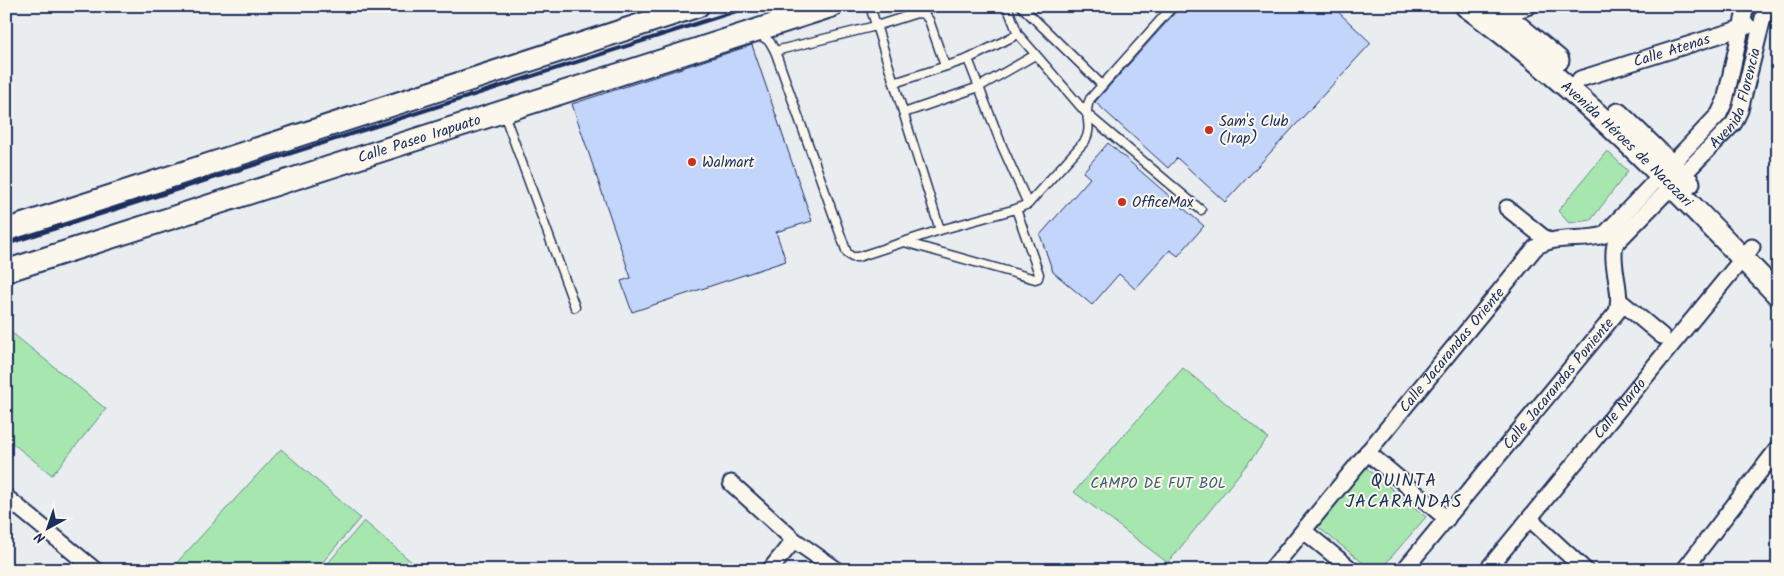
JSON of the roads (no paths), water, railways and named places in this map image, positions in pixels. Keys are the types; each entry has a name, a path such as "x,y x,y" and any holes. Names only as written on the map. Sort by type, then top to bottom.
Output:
{"main road":[{"path":"6,230 698,6"},
{"name":"Calle Paseo Irapuato","path":"6,271 504,113 832,6"},
{"name":"Avenida Héroes de Nacozari","path":"1466,6 1531,57 1671,175"},
{"name":"Avenida Héroes de Nacozari","path":"1498,11 1580,79 1747,252 1778,295"},
{"name":"Avenida Héroes de Nacozari","path":"1747,252 1778,274"}],"street":[{"path":"1498,11 1529,6"},
{"name":"Avenida Florencia","path":"1671,175 1719,114 1725,101 1746,6"},
{"name":"Avenida Florencia","path":"1671,175 1734,123 1740,110 1764,14"},
{"name":"Calle Atenas","path":"1580,79 1741,28 1764,14"},
{"path":"1507,208 1548,241 1594,239 1604,236 1671,175"},
{"name":"Calle Jacarandas Poniente","path":"1404,570 1617,312 1620,301 1613,253 1615,244 1671,175"},
{"name":"Calle Jacarandas Oriente","path":"1271,570 1535,248 1548,241"},
{"name":"Calle Nardo","path":"1488,570 1747,252"},
{"path":"1620,301 1662,336"},
{"path":"1684,570 1778,448"},
{"path":"1368,452 1447,519"},
{"path":"731,483 794,540 837,570"},
{"path":"8,501 95,570"},
{"path":"1530,519 1585,570"},
{"path":"1304,531 1352,570"},
{"path":"770,570 794,540"}],"lane":[{"path":"870,6 940,230"},
{"path":"1007,6 1018,34 1087,114 1201,210"},
{"path":"1021,6 1102,85"},
{"path":"755,32 764,36 775,51 847,253 852,257 858,257 1028,204 1086,141 1090,126 1086,106 1090,98 1173,6"},
{"path":"775,51 876,26 917,13 924,14 929,20 945,66"},
{"path":"894,83 968,59 1018,34"},
{"path":"904,113 979,87 1036,54"},
{"path":"968,59 1028,204"},
{"path":"504,113 575,306"},
{"path":"904,242 1034,279 1038,278 1039,274 1016,209"}],"railway":[{"path":"6,244 752,6"}],"place":[{"name":"Sam's Club (Irap)","path":"1209,130"},
{"name":"Walmart","path":"692,162"},
{"name":"OfficeMax","path":"1122,202"}],"district":[{"name":"QUINTA JACARANDAS","path":"1404,490"}],"park label":[{"name":"CAMPO DE FUT BOL","path":"1158,483"}]}
